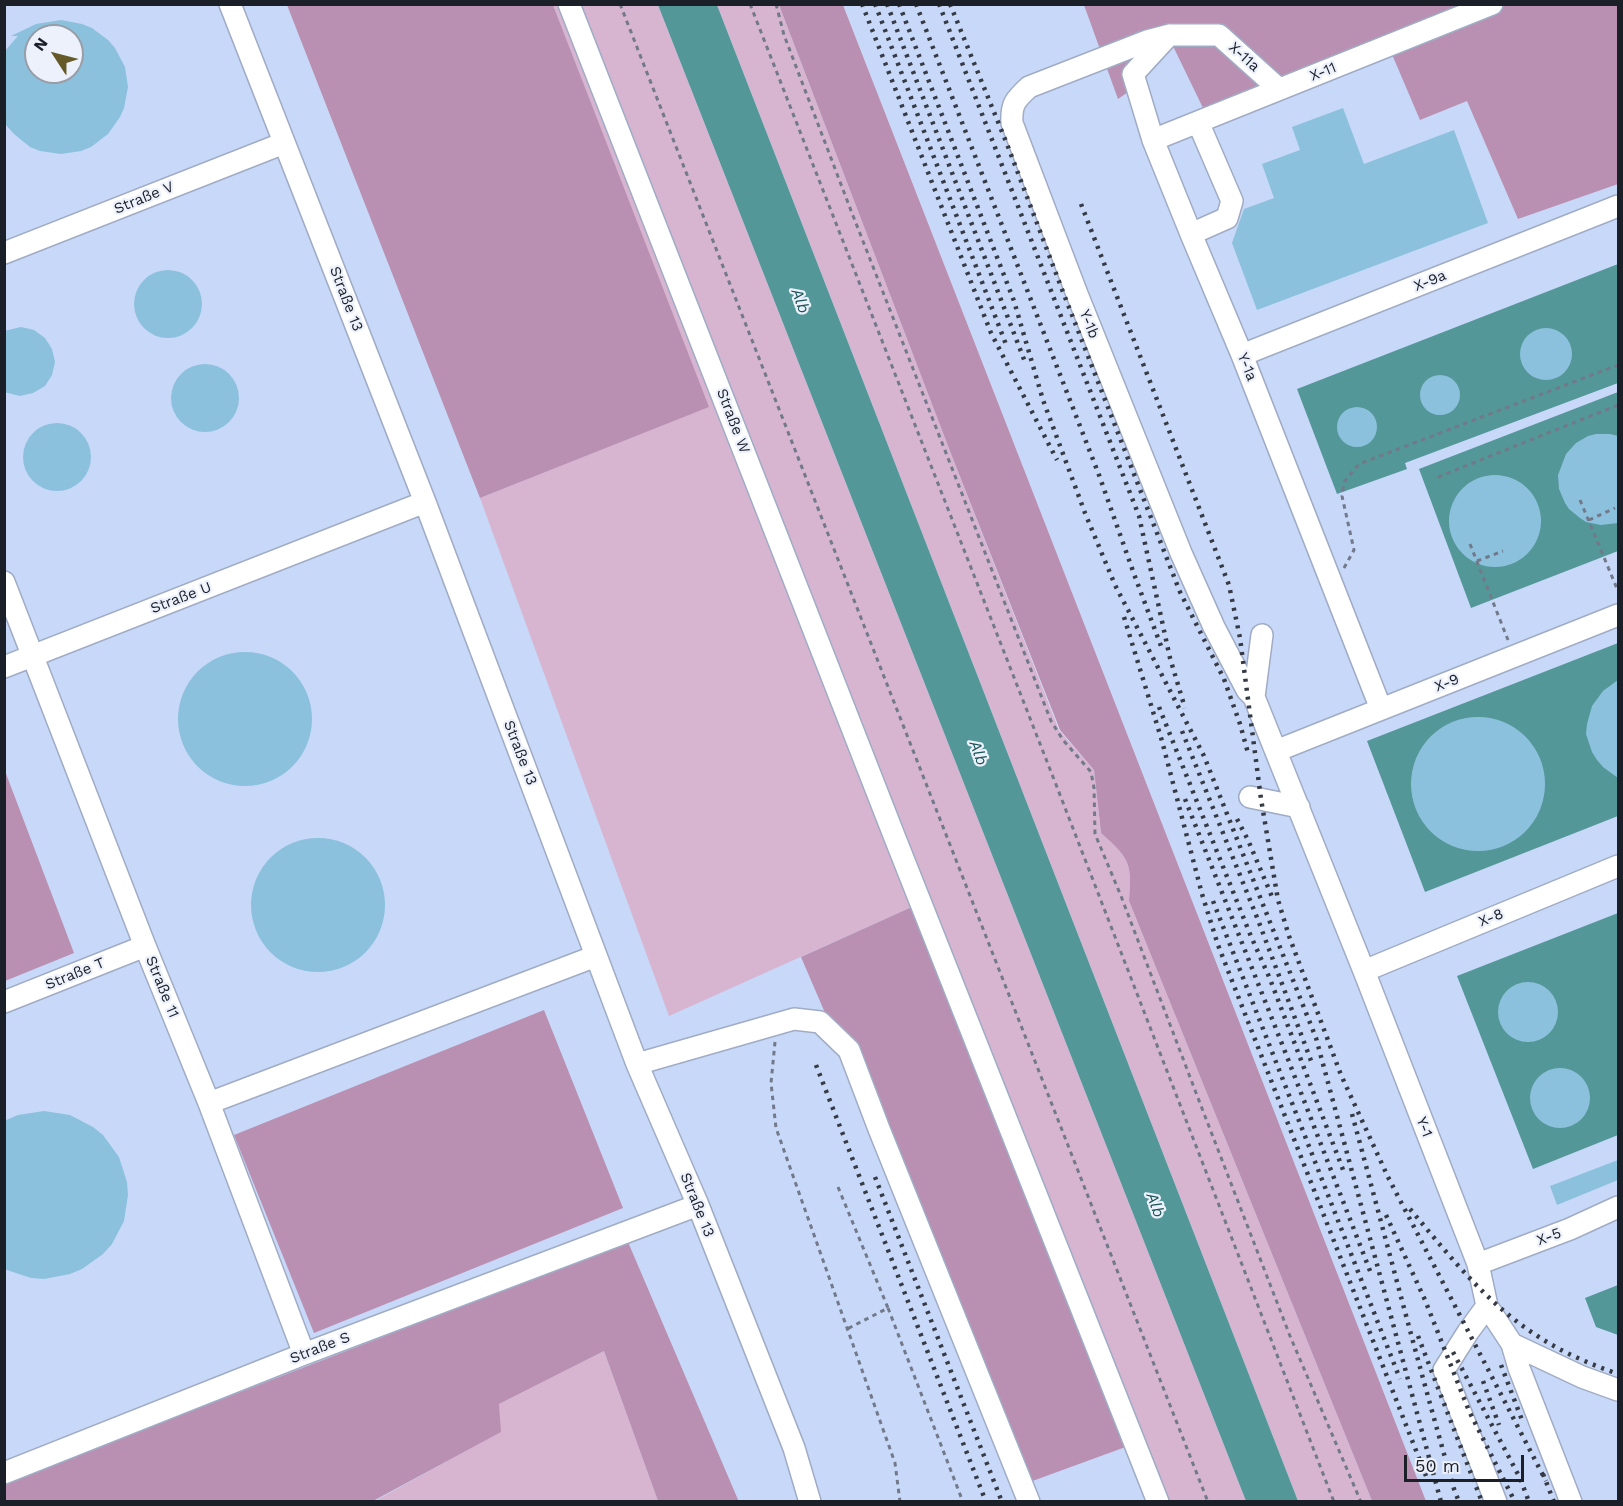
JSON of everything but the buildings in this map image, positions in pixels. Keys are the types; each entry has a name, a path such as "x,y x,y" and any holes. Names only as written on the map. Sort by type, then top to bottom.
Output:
{"street":[{"name":"Straße 13","path":"230,4 425,502 637,1064 698,1205 794,1448 810,1502"},
{"name":"Straße W","path":"569,4 1158,1502"},
{"name":"X-11","path":"1153,140 1492,4"},
{"name":"X-11a","path":"1170,35 1219,34 1279,89"},
{"name":"Y-1a","path":"1170,35 1133,74 1153,140 1242,355 1380,709"},
{"name":"Y-1b","path":"1170,35 1147,41 1029,87 1017,98 1011,109 1012,123 1077,294 1181,553 1214,627 1247,690 1254,698 1276,751"},
{"path":"1191,234 1227,218 1232,201 1198,122"},
{"name":"Straße V","path":"4,253 284,143"},
{"name":"X-9a","path":"1242,355 1618,206"},
{"name":"Straße U","path":"4,667 425,502"},
{"name":"Straße 11","path":"5,584 145,946 209,1103 304,1354"},
{"name":"X-9","path":"1276,751 1618,615"},
{"name":"Y-1b","path":"1254,698 1262,635"},
{"name":"Y-1","path":"1276,751 1478,1264 1487,1306 1512,1344 1519,1368 1571,1502"},
{"path":"1250,797 1299,807"},
{"name":"X-8","path":"1364,971 1618,866"},
{"name":"Straße T","path":"4,1002 145,946"},
{"path":"209,1103 596,956"},
{"path":"637,1064 794,1020 820,1022 849,1050 1029,1502"},
{"name":"Straße S","path":"4,1473 304,1354 698,1205"},
{"name":"X-5","path":"1478,1264 1570,1229 1618,1207"},
{"path":"1487,1306 1444,1370 1496,1502"},
{"path":"1512,1344 1582,1377 1618,1390"}],"path":[{"path":"620,4 1208,1502"},
{"path":"750,4 1334,1502"},
{"path":"776,4 784,35 850,208 1051,721 1062,740 1091,772 1094,788 1095,834 1286,1325 1361,1502"},
{"path":"1331,582 1341,573 1354,550 1342,496 1344,482 1359,464 1618,365"},
{"path":"1438,477 1618,405"},
{"path":"1580,500 1618,591"},
{"path":"1588,520 1615,508"},
{"path":"1470,544 1514,656"},
{"path":"1477,561 1503,551"},
{"path":"794,1020 776,1039 771,1083 776,1128 895,1462 900,1502"},
{"path":"838,1187 888,1308 963,1502"},
{"path":"847,1329 888,1308"}],"shaded area":[{"path":"5,5 582,5 1168,1501 5,1502"},
{"path":"287,5 553,5 709,407 480,498"},
{"path":"553,5 658,5 1246,1501 1154,1501 914,906 669,1016 480,498 708,407"},
{"path":"717,5 779,5 1059,730 1094,770 1101,833 1118,849 1127,862 1130,878 1129,901 1372,1501 1298,1501"},
{"path":"779,5 843,5 1426,1501 1372,1501 1129,901 1130,878 1127,862 1118,849 1101,833 1094,770 1060,730 953,459"},
{"path":"843,5 1618,5 1618,1501 1426,1501"},
{"path":"1084,5 1618,5 1618,184 1518,219 1467,101 1420,120 1385,38 1203,108 1173,46 1132,65 1131,90 1118,99"},
{"path":"5,771 74,953 4,981"},
{"path":"914,906 1131,1445 1027,1483 801,957"},
{"path":"544,1010 623,1208 314,1333 234,1135"},
{"path":"628,1242 739,1502 658,1501 604,1351 499,1404 501,1432 373,1501 5,1502 5,1483"},
{"path":"604,1351 658,1501 373,1502 500,1432 499,1404"}],"water":[{"name":"Alb","path":"658,5 717,5 1298,1501 1246,1501"},
{"path":"1618,264 1618,383 1405,463 1407,469 1337,494 1297,389"},
{"path":"1618,392 1618,551 1471,608 1419,469"},
{"path":"1618,643 1618,816 1425,892 1367,741"},
{"path":"1618,913 1618,1135 1533,1169 1457,976"},
{"path":"1618,1285 1618,1335 1596,1327 1585,1298"}],"railway":[{"path":"862,4 991,333 1057,460"},
{"path":"875,4 1007,347"},
{"path":"887,4 1025,362"},
{"path":"899,4 1014,301 1043,400 1085,513 1115,585 1204,756 1316,1038 1441,1502"},
{"path":"916,4 1099,475 1161,646"},
{"path":"939,4 1139,516 1170,658 1185,708"},
{"path":"950,4 1007,144 1180,592 1224,679 1248,753"},
{"path":"1081,204 1229,585 1240,638 1261,799 1278,900 1289,936 1341,1075 1388,1177 1546,1481"},
{"path":"1124,617 1162,741 1202,894 1218,945 1426,1476"},
{"path":"1159,707 1270,979 1345,1175"},
{"path":"1182,731 1258,920 1313,1066"},
{"path":"1185,799 1372,1276"},
{"path":"1237,819 1273,899"},
{"path":"1213,901 1400,1379"},
{"path":"816,1065 986,1502"},
{"path":"1352,1114 1459,1502"},
{"path":"875,1177 1002,1502"},
{"path":"1410,1209 1468,1277 1518,1322 1566,1352 1618,1374"},
{"path":"1386,1215 1425,1300 1469,1411 1515,1502"},
{"path":"1418,1336 1482,1502"},
{"path":"1453,1352 1520,1478 1529,1502"},
{"path":"1501,1365 1522,1420"},
{"path":"1483,1381 1499,1425"},
{"path":"1543,1474 1554,1502"}]}
